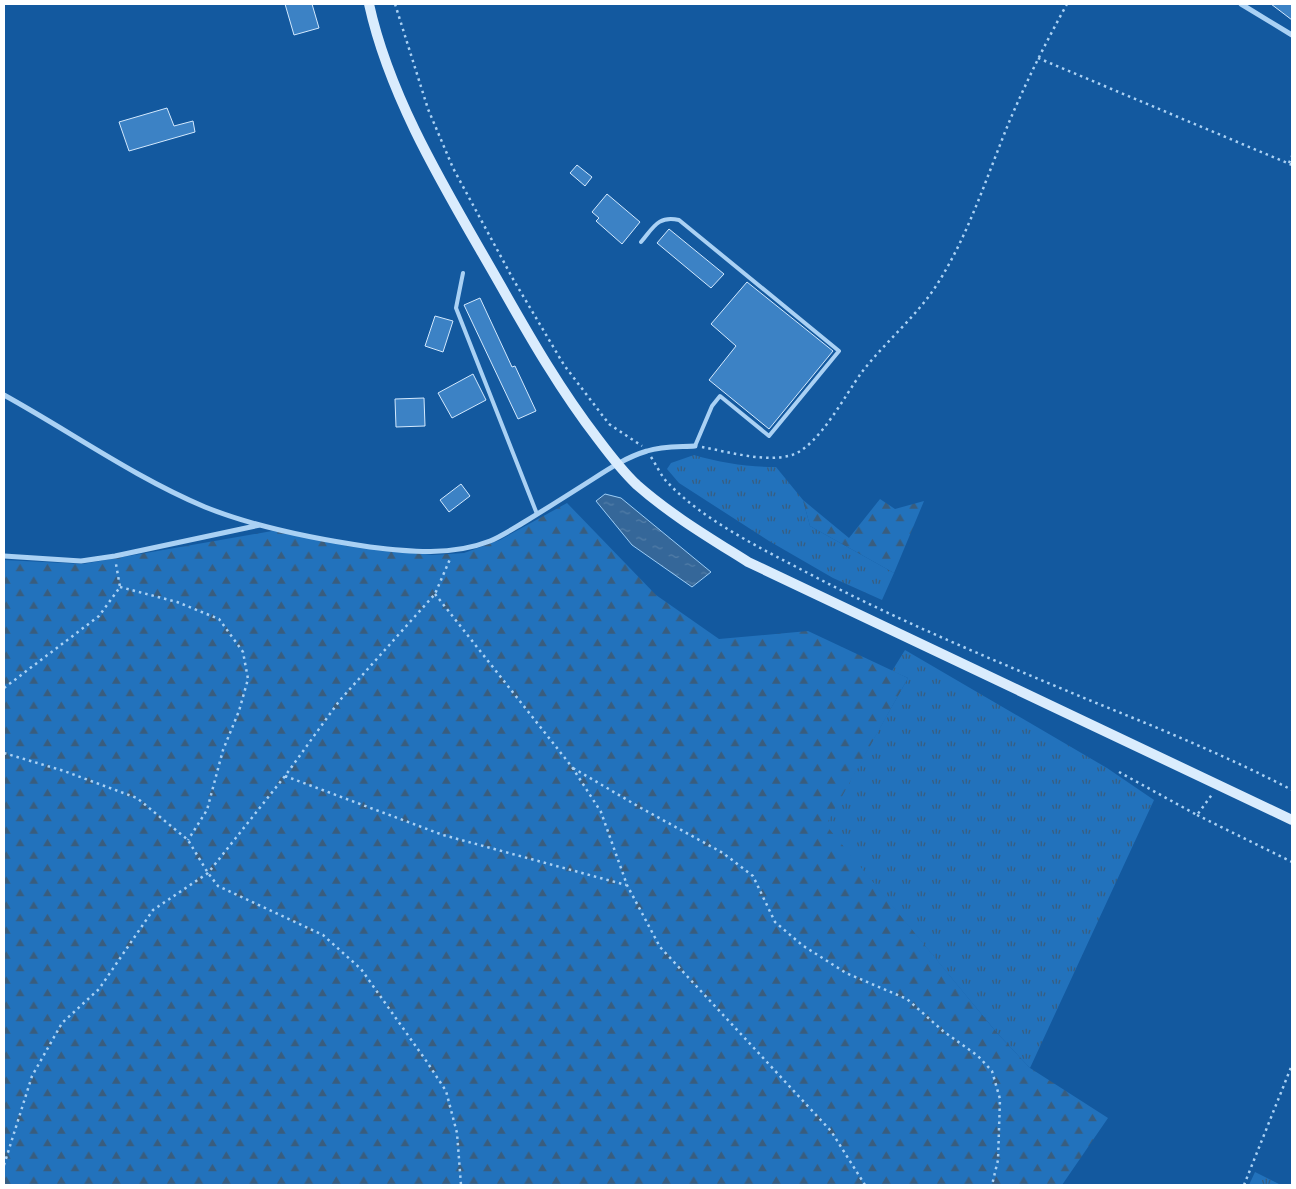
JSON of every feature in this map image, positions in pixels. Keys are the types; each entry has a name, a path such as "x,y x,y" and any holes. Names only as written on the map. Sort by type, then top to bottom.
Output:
{"main road":[{"path":"369,4 382,50 396,85 416,133 439,176 561,389 617,463 636,484 686,524 748,562 1220,784 1292,820"}],"street":[{"path":"1241,4 1292,35"},
{"path":"4,395 94,449 205,506 261,525 343,543 401,550 473,548 493,540 617,463 647,451 695,446"},
{"path":"4,556 81,561 115,556 261,525"}],"lane":[{"path":"640,242 660,220 670,218 679,220 839,351 769,436 720,396 712,406 695,446"},
{"path":"463,273 456,308 537,514"}],"path":[{"path":"395,4 409,54 431,118 453,168 513,279 564,365 609,424 637,441 647,451 667,482 694,505 759,548 880,610 1190,742 1254,770 1292,790"},
{"path":"695,446 778,458 793,455 807,448 862,371 937,285 964,235 1010,119 1037,58 1066,4"},
{"path":"1037,58 1290,164 1292,156"},
{"path":"4,1165 32,1076 62,1023 99,989 153,910 208,873 285,776 340,700 435,594 453,550"},
{"path":"4,688 99,616 120,587 115,556"},
{"path":"120,587 177,602 219,619 243,652 248,679 240,710 223,750 207,810 188,840"},
{"path":"435,594 572,767 600,812 628,885 660,947 831,1131 865,1185"},
{"path":"4,753 64,771 137,798 188,840 218,886 323,936 361,970 446,1091 457,1134 461,1185"},
{"path":"572,767 723,853 753,876 775,922 802,944 846,974 907,999 943,1031 978,1056 992,1071 1000,1099 998,1160 992,1185"},
{"path":"1119,772 1292,862"},
{"path":"285,776 443,835 628,885"},
{"path":"1197,814 1220,784"},
{"path":"1244,1185 1292,1065"}],"green space":[{"path":"694,455 735,464 776,467 803,500 810,526 894,573 882,600 833,578 769,541 679,483 667,469 671,463"},
{"path":"880,499 895,509 924,501 894,573 810,526 803,500 849,538"},
{"path":"567,503 656,595 719,639 808,631 908,678 826,825 997,1033 1030,1068 1108,1118 1062,1185 4,1185 4,560 83,564 272,531 432,555 464,553 500,540"},
{"path":"905,650 1107,768 1154,800 1030,1068 997,1033 825,825 908,678 892,671"},
{"path":"1255,1172 1281,1185 1249,1185"}],"water":[{"path":"605,494 621,498 711,572 692,587 632,545 596,501"}],"building":[{"path":"285,4 312,4 319,28 294,35"},
{"path":"1271,4 1292,4 1292,20"},
{"path":"167,108 174,126 193,121 195,132 129,151 119,122"},
{"path":"577,165 592,177 585,186 570,173"},
{"path":"607,194 640,222 622,244 596,221 599,218 592,212"},
{"path":"669,229 724,274 711,288 657,243"},
{"path":"747,282 833,351 769,429 709,380 736,346 711,324"},
{"path":"480,298 512,367 515,366 536,411 518,419 464,305"},
{"path":"435,316 453,321 443,352 425,346"},
{"path":"473,374 486,400 452,418 438,393"},
{"path":"424,398 425,426 396,427 395,399"},
{"path":"461,484 470,496 449,512 440,500"}]}
